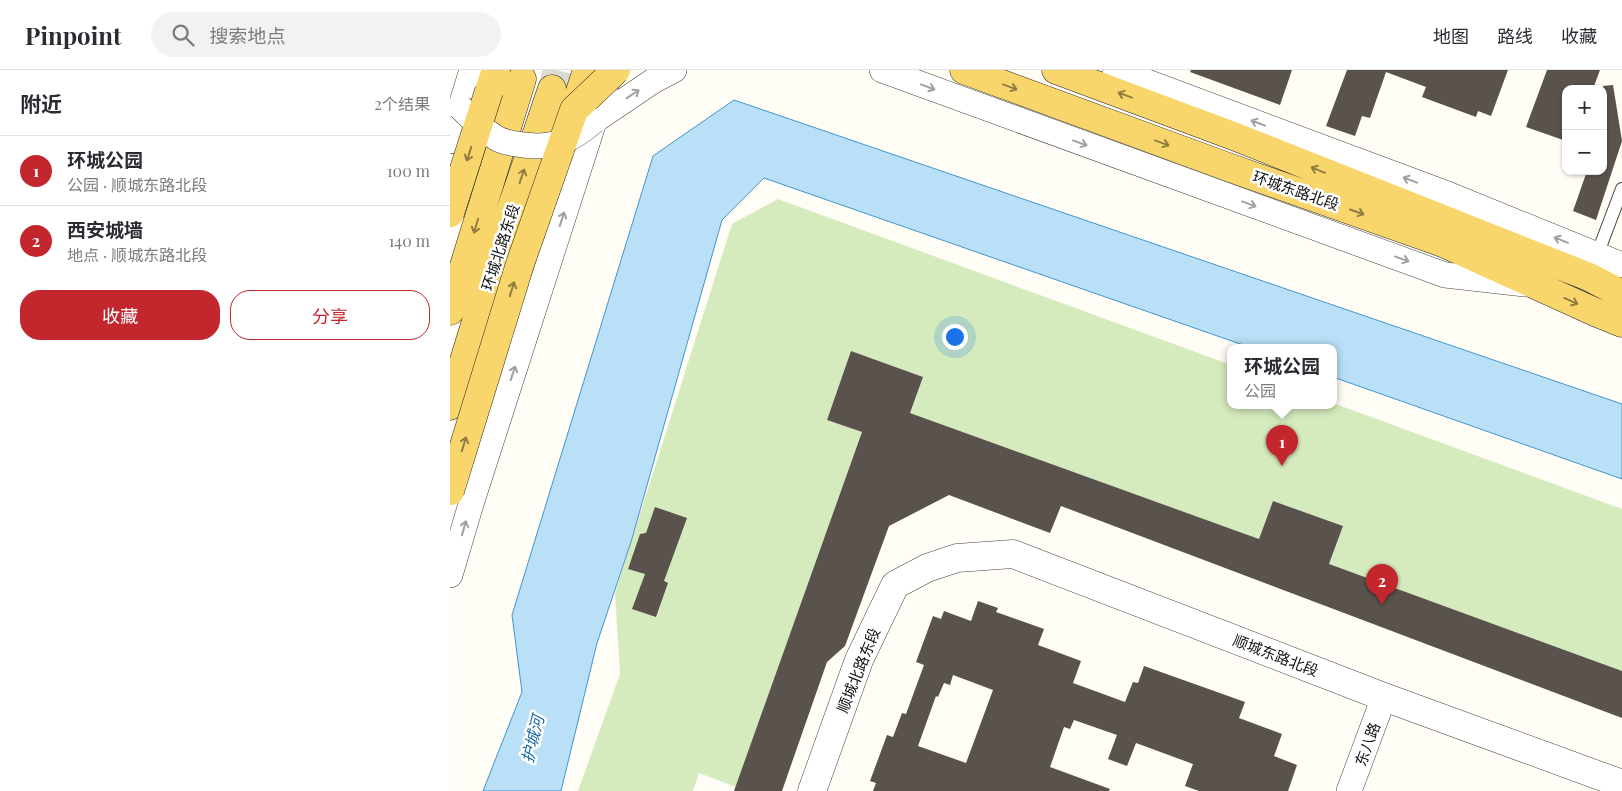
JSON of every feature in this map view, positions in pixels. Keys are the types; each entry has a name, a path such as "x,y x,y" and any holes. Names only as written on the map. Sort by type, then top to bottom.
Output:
{"main road":[{"path":"450,491 520,264 583,91 616,70"},
{"name":"环城东路北段","path":"964,70 1228,167 1443,242 1622,323"},
{"name":"环城东路北段","path":"1056,70 1236,137 1589,277 1622,294"},
{"path":"450,213 490,77"},
{"name":"环城北路东段","path":"450,311 522,79"},
{"name":"环城北路东段","path":"450,406 506,224 552,89"}],"street":[{"path":"450,141 472,70"},
{"path":"450,575 474,495 583,91 611,70"},
{"path":"583,91 653,81 674,70"},
{"path":"882,70 1445,275 1535,285"},
{"path":"1115,70 1450,195 1622,265"},
{"path":"460,107 498,139 514,144 541,148 564,142 578,134 583,91"},
{"path":"1450,195 1525,252"},
{"name":"顺城东路北段","path":"927,568 957,558 1013,554 1384,697 1622,784"},
{"name":"顺城北路东段","path":"812,791 859,660 895,585 927,568"},
{"name":"东八路","path":"1349,791 1384,697"}],"lane":[{"path":"1597,255 1622,189"}],"green space":[{"path":"778,199 1227,364 1227,409 1337,409 1337,404 1622,509 1622,671 1329,565 1343,526 1273,501 1259,539 910,413 923,377 851,351 827,420 862,432 736,787 699,773 693,791 578,791 620,674 615,593 732,224"}],"water":[{"name":"护城河","path":"734,100 1622,404 1622,479 1337,378 1337,344 1240,344 764,178 722,220 631,542 597,643 561,791 483,791 522,692 512,615 653,156"}],"building":[{"path":"1191,70 1292,70 1280,105 1190,72"},
{"path":"1347,70 1508,70 1491,116 1478,111 1476,117 1422,97 1426,87 1386,72 1370,118 1362,116 1355,136 1326,126"},
{"path":"1547,70 1600,70 1594,85 1562,85 1562,140 1526,127"},
{"path":"1613,85 1622,141 1596,220 1573,211 1586,175 1607,175 1607,86"},
{"path":"851,351 923,377 910,413 1259,539 1273,501 1343,526 1329,564 1622,671 1622,718 1061,506 1050,533 949,495 889,526 845,646 827,662 782,791 734,791 862,432 827,420"},
{"path":"655,507 687,518 664,581 668,583 656,617 632,609 645,574 628,569 640,534 646,533"},
{"path":"978,601 998,608 996,612 1044,629 1038,645 1081,661 1073,683 1125,702 1133,682 1138,683 1144,666 1245,702 1239,718 1282,734 1274,756 1297,765 1288,791 1199,791 1185,786 1193,764 1136,743 1127,766 1108,759 1117,735 1074,720 1070,729 1064,727 1050,767 1110,789 1109,791 873,791 876,783 870,781 887,735 893,737 902,713 906,714 924,665 916,662 933,616 941,619 944,611 971,621","holes":["953,675 993,690 966,763 918,746 936,696 938,697 944,683 950,685"]}],"tunnel":[{"path":"552,89 557,70"}],"place":[{"name":"环城公园","path":"1282,466"},
{"name":"西安城墙","path":"1382,605"}]}
